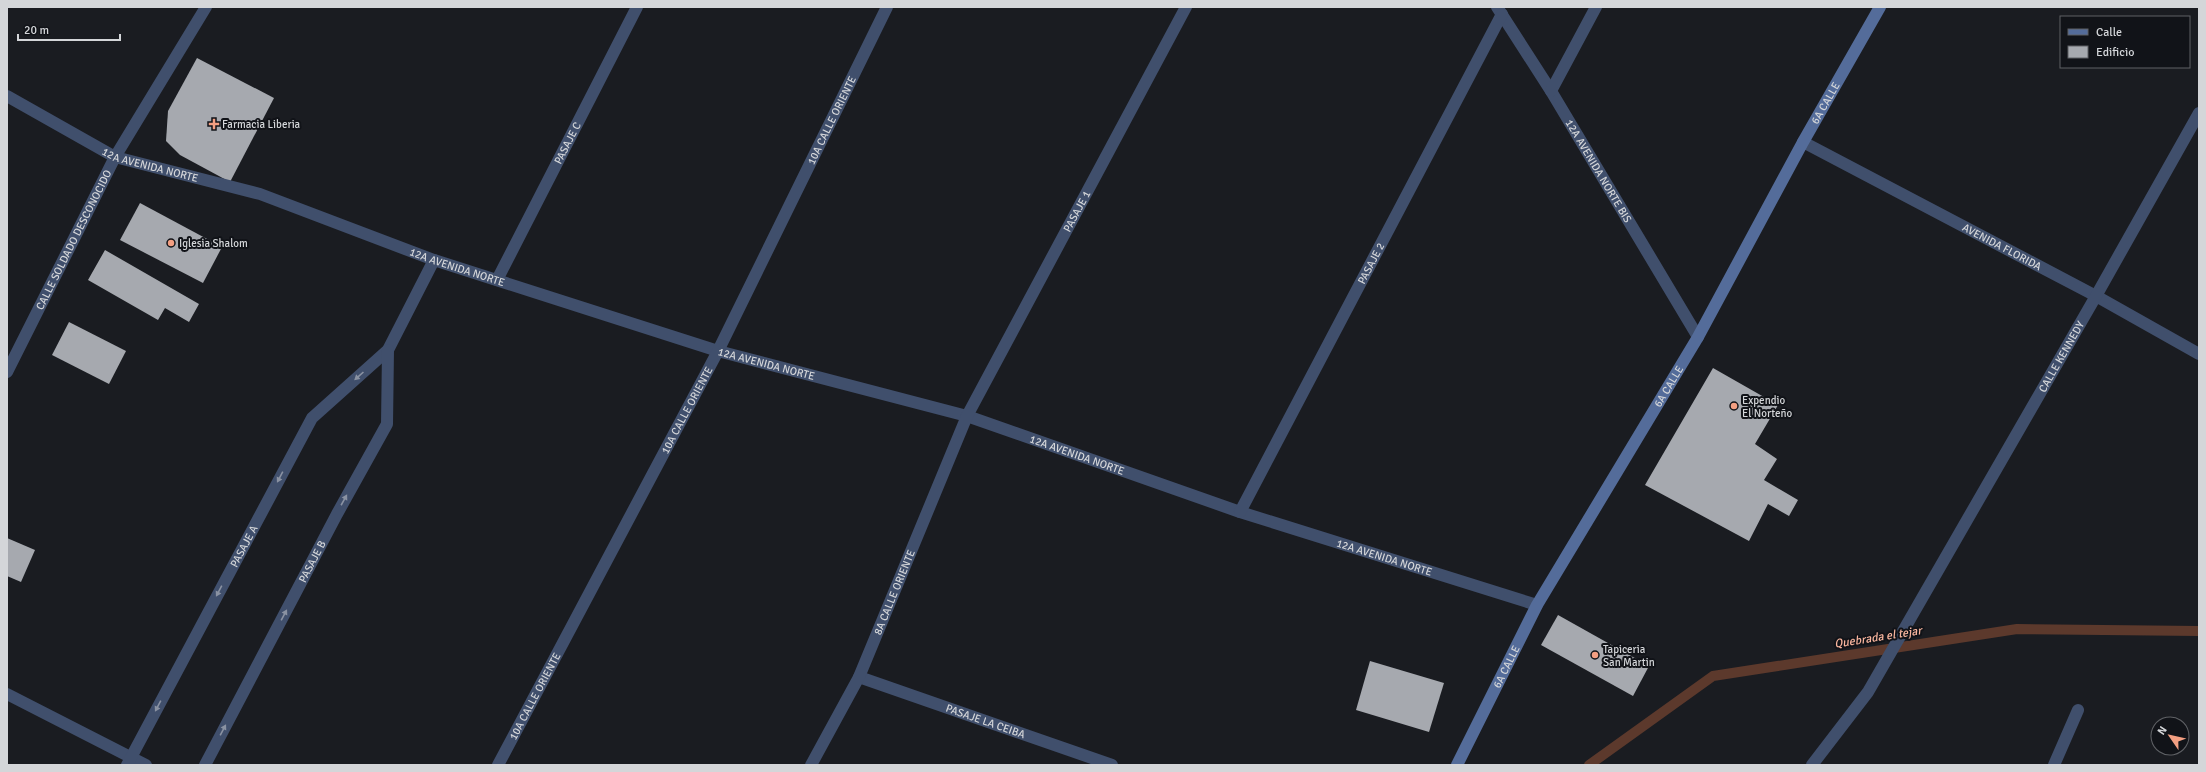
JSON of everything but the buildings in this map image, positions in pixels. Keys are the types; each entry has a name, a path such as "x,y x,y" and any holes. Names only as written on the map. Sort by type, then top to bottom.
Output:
{"street":[{"name":"CALLE SOLDADO DESCONOCIDO","path":"7,372 115,157 206,7"},
{"name":"PASAJE C","path":"497,280 637,7"},
{"name":"10A CALLE ORIENTE","path":"498,765 718,351 887,7"},
{"name":"PASAJE 1","path":"967,416 1186,7"},
{"path":"1551,91 1596,7"},
{"name":"6A CALLE","path":"1457,765 1537,605 1698,337 1803,142 1880,7"},
{"name":"12A AVENIDA NORTE BIS","path":"1499,11 1551,91 1698,337"},
{"name":"PASAJE 2","path":"1240,512 1499,11"},
{"name":"12A AVENIDA NORTE","path":"7,96 115,157 260,194 434,260 718,351 967,416 1240,512 1537,605"},
{"name":"CALLE KENNEDY","path":"1812,765 1868,692 2096,296 2199,113"},
{"name":"AVENIDA FLORIDA","path":"1803,142 2096,296 2199,354"},
{"path":"388,350 434,260"},
{"name":"PASAJE A","path":"129,761 312,418 388,350"},
{"name":"PASAJE B","path":"205,765 337,514 387,424 388,350"},
{"name":"8A CALLE ORIENTE","path":"811,765 859,677 967,416"},
{"name":"PASAJE LA CEIBA","path":"859,677 1112,765"},
{"path":"7,694 129,761 146,765"},
{"path":"2054,765 2078,710"}],"waterway":[{"name":"Quebrada el tejar","path":"1589,765 1713,676 2017,629 2199,631"}],"place":[{"name":"Farmacia Liberia","path":"214,124"},
{"name":"Iglesia Shalom","path":"171,243"},
{"name":"Expendio El Norteño","path":"1734,406"},
{"name":"Tapiceria San Martin","path":"1595,655"}]}
